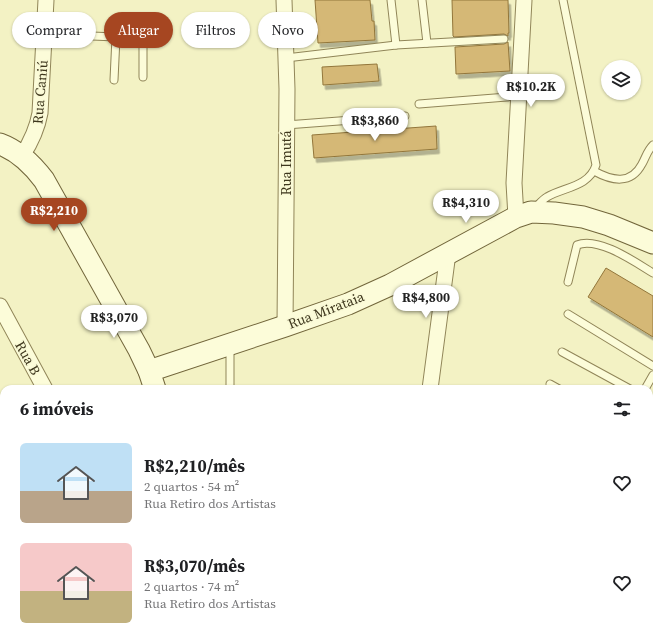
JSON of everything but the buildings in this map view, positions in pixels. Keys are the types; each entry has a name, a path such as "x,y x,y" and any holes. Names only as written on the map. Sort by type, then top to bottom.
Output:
{"street":[{"name":"Rua Caniú","path":"45,12 46,0"},
{"name":"Rua Imutá","path":"284,0 286,58 285,326"},
{"path":"523,214 514,183 524,0"},
{"name":"Rua Caniú","path":"22,156 32,141 37,129 40,113 43,48"},
{"path":"0,144 22,156 35,167 44,180 152,380"},
{"name":"Rua Mirataia","path":"152,380 230,344 348,304 390,285 523,214 554,212 583,217 650,238"},
{"path":"431,385 448,253"},
{"name":"Rua B","path":"0,306 43,385"}],"lane":[{"path":"391,0 396,45"},
{"path":"422,0 427,43"},
{"path":"523,214 547,197 576,186 594,171 596,165 563,0"},
{"path":"286,58 396,45 504,39"},
{"path":"114,80 115,48"},
{"path":"143,48 143,78"},
{"path":"419,104 518,96"},
{"path":"286,125 404,116"},
{"path":"594,171 605,177 618,180 627,179 636,174 643,163 648,150 653,146"},
{"path":"568,282 577,245 582,243 592,243 626,256 653,273"},
{"path":"568,314 653,366"},
{"path":"230,344 230,385"},
{"path":"562,352 623,385"},
{"path":"651,384 653,375"}]}
